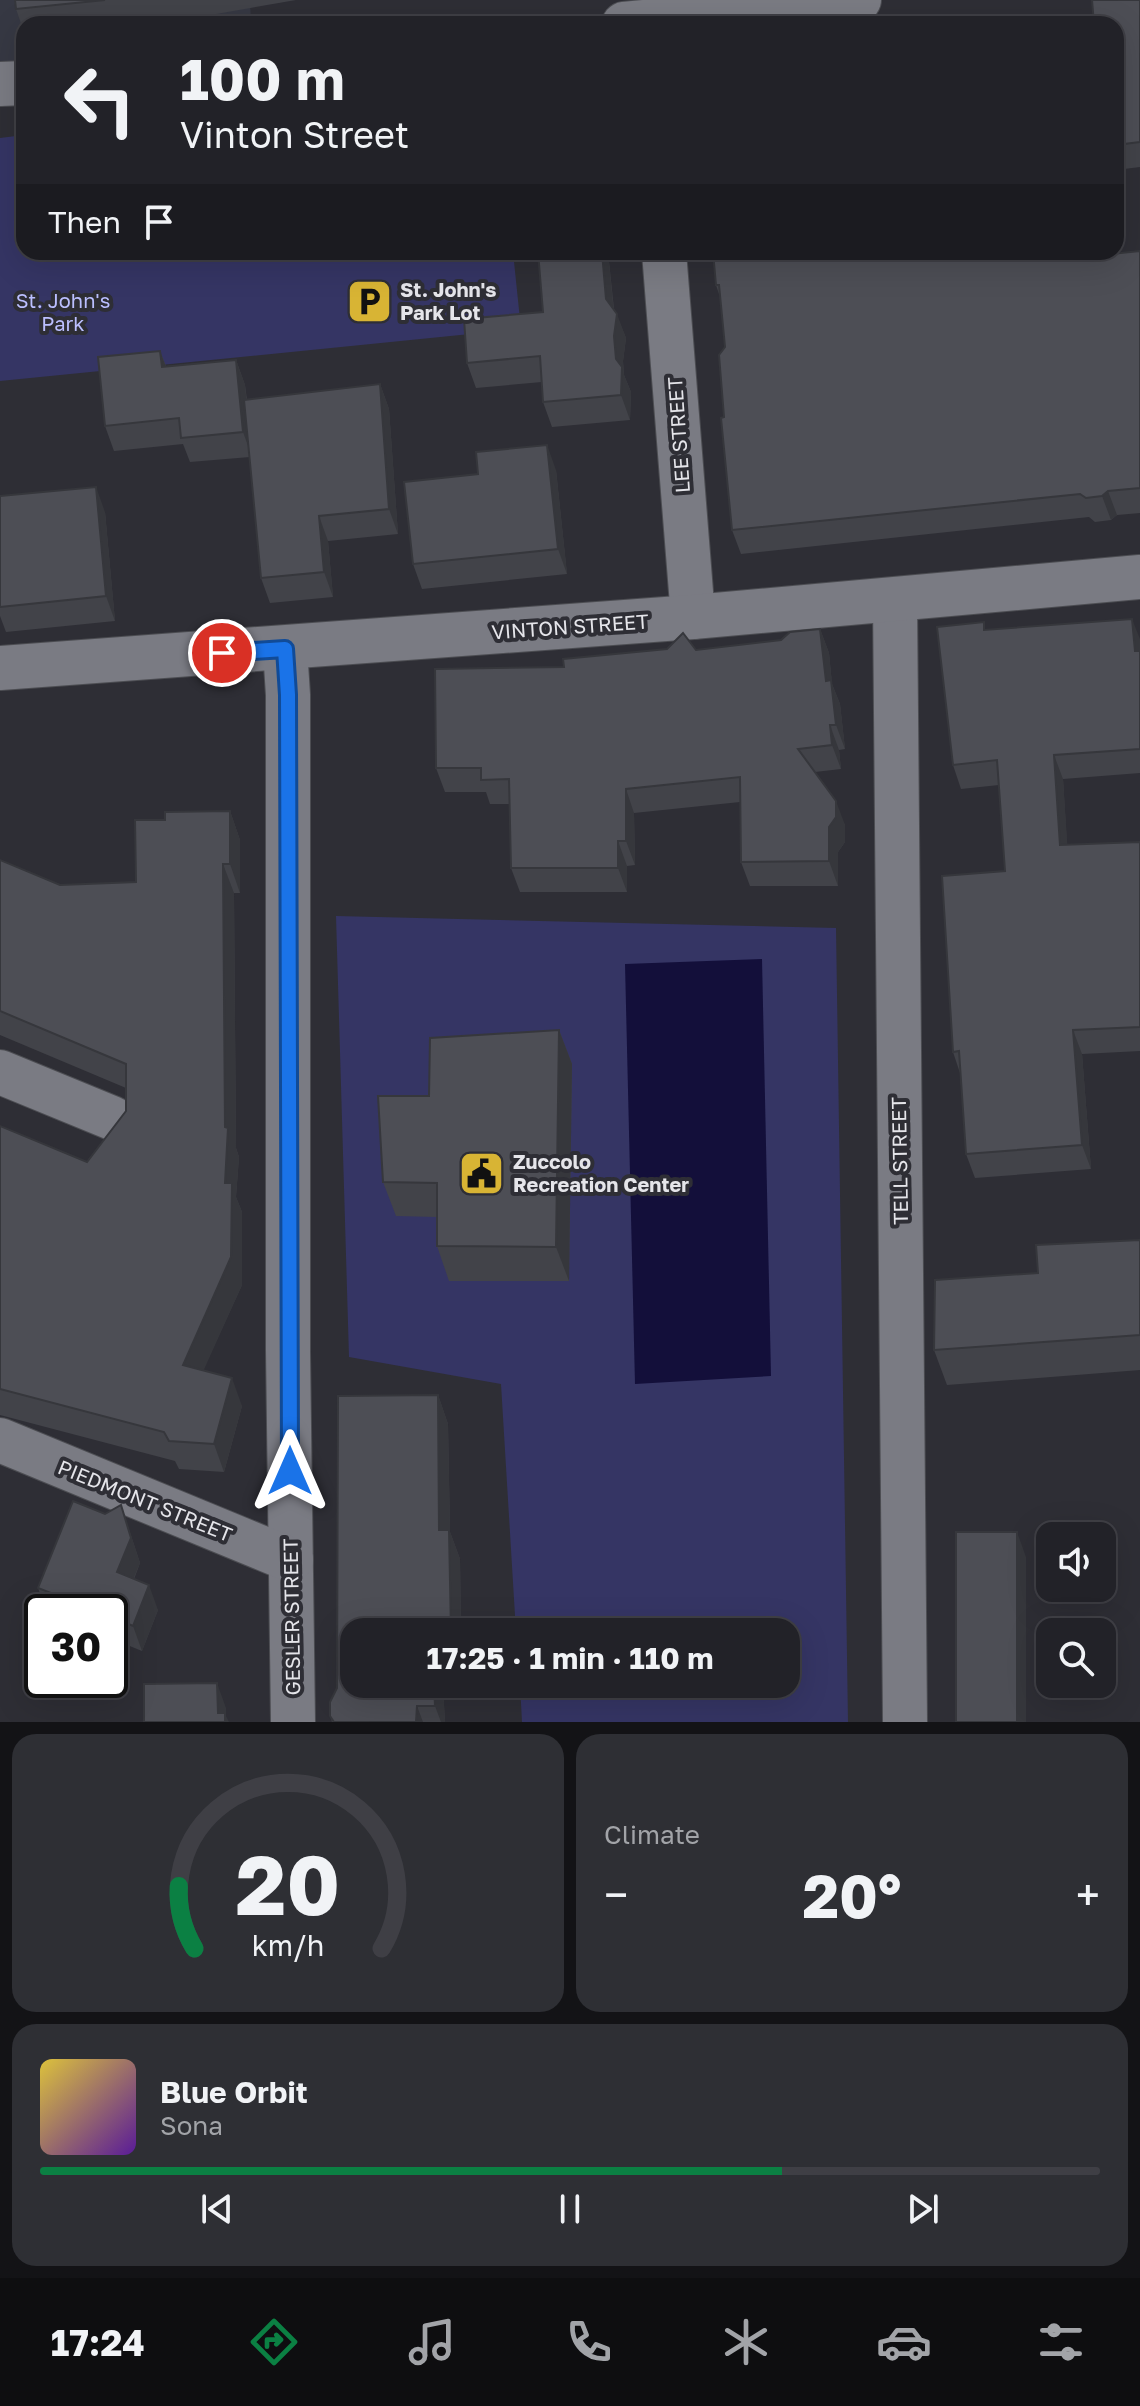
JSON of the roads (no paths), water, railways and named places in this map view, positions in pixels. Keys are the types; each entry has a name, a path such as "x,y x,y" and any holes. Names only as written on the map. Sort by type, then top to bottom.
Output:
{"street":[{"path":"706,16 859,0"},
{"name":"LEE STREET","path":"665,260 693,617"},
{"name":"VINTON STREET","path":"0,668 895,601 1140,577"},
{"name":"TELL STREET","path":"895,601 905,1722"},
{"name":"GESLER STREET","path":"285,649 288,695 293,1722"},
{"path":"0,1072 112,1118"},
{"name":"PIEDMONT STREET","path":"0,1440 291,1560"}],"place":[{"name":"St. John's Park Lot","path":"369,302"},
{"name":"Zuccolo Recreation Center","path":"482,1174"}],"park label":[{"name":"St. John's Park","path":"63,312"}]}
